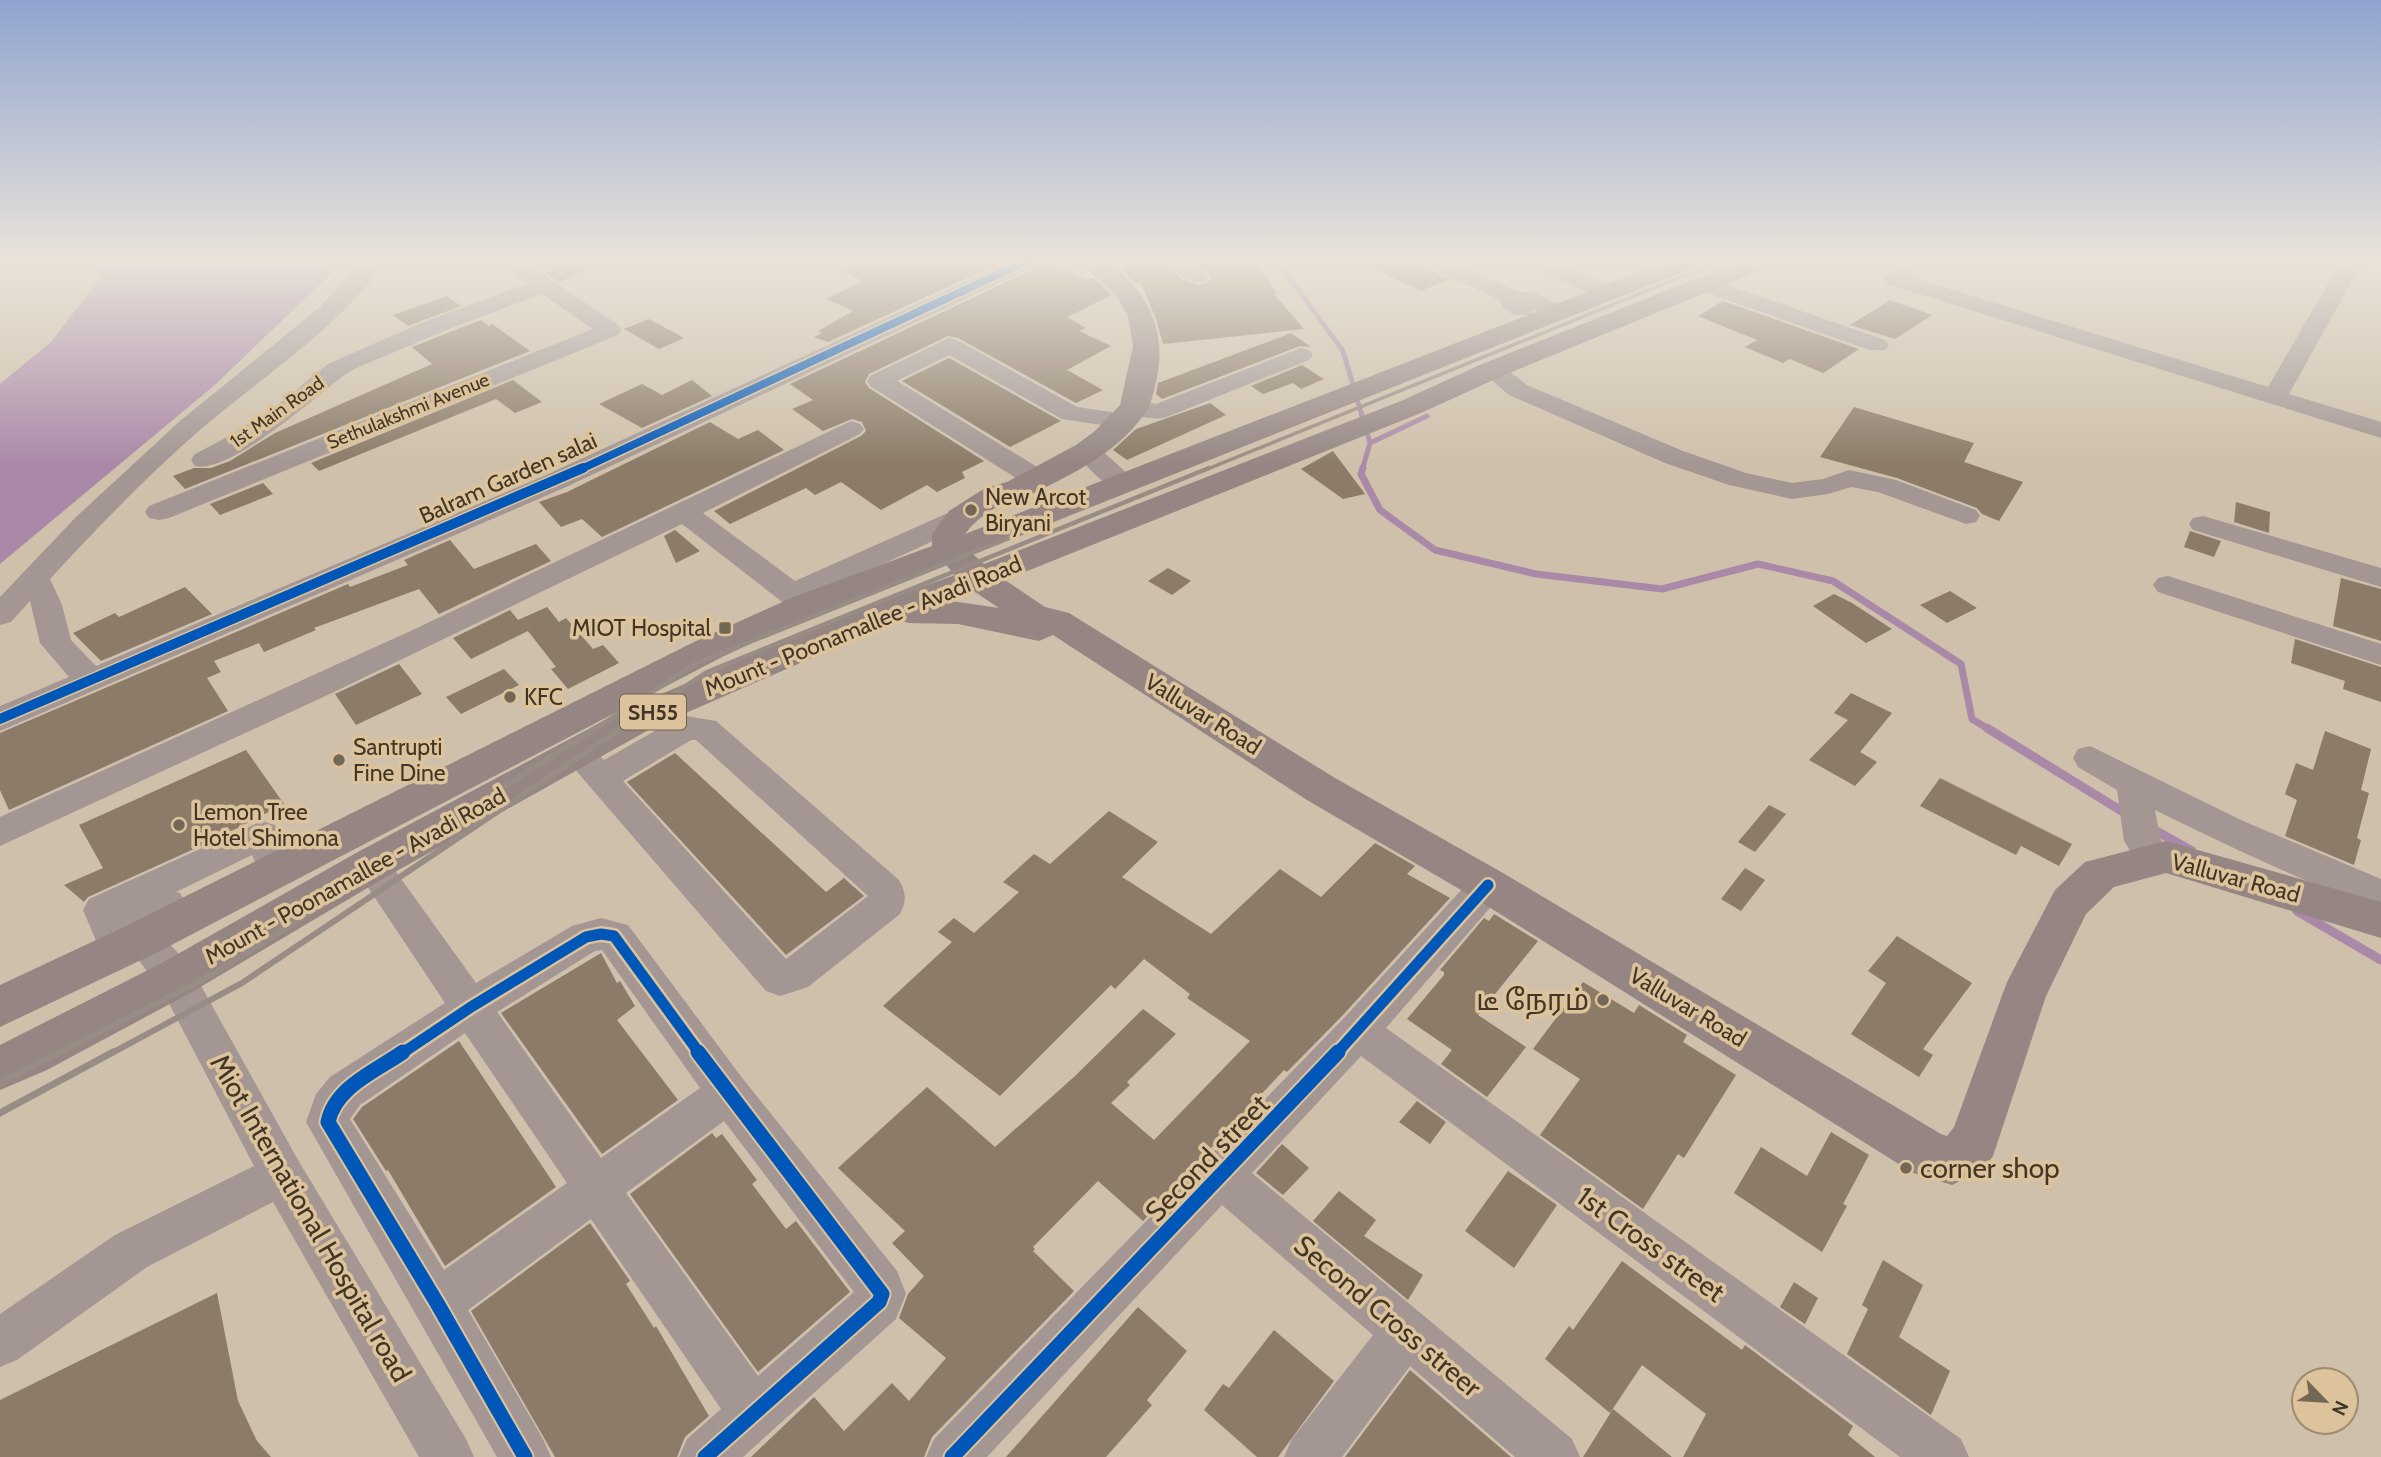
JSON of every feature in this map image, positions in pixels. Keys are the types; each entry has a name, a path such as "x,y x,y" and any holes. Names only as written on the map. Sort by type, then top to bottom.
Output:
{"main road":[{"path":"1073,631 1033,615 992,573 964,536 996,495 1028,484 1087,451 1106,437 1128,414 1144,370 1147,346 1144,329"},
{"name":"Mount - Poonamallee - Avadi Road","path":"0,1068 176,978 371,866 589,765 640,718 677,717 878,615 992,573 1334,418 1383,381 1515,329"},
{"name":"Mount - Poonamallee - Avadi Road","path":"0,1007 276,871 709,649 797,600 964,536 1122,484 1334,418 1411,407 1492,370 1593,329"},
{"path":"878,615 944,611 1073,631"},
{"name":"Valluvar Road","path":"1073,631 1321,789 1488,885 1931,1156 1952,1161 1965,1153 1975,1139 2023,996 2070,902 2100,874 2154,853 2378,899"}],"street":[{"path":"0,615 85,524 190,425 308,329"},
{"name":"1st Main Road","path":"204,460 244,438 292,406 337,369 426,329"},
{"name":"Sethulakshmi Avenue","path":"159,512 609,329"},
{"name":"Balram Garden salai","path":"0,719 554,482 881,329"},
{"path":"1832,329 1877,345"},
{"path":"2056,329 2381,430"},
{"path":"2275,397 2314,329"},
{"path":"1028,484 879,381 949,345 1072,414 1128,414 1158,412 1301,355"},
{"path":"1492,370 1518,390 1674,457 1739,479 1792,491 1828,486 1849,478 1886,486 1966,516"},
{"path":"0,832 340,679 685,513 851,429"},
{"path":"1087,451 1122,484"},
{"path":"685,513 797,600"},
{"path":"2203,524 2381,578"},
{"path":"35,577 47,605 56,643 91,680"},
{"path":"2168,585 2381,655"},
{"path":"589,765 780,979 794,975 885,907 888,894 705,730 677,717"},
{"path":"2090,758 2134,785 2378,899"},
{"path":"2134,785 2154,853"},
{"path":"178,921 167,904 111,932 102,910 262,835 276,871"},
{"path":"371,866 754,1414"},
{"name":"Second street","path":"961,1454 1358,1031 1488,885"},
{"path":"525,1457 437,1303 328,1122 331,1108 345,1091 471,1007 586,937 601,934 614,936 728,1093 880,1289 881,1294 879,1302 705,1457"},
{"name":"Miot International Hospital road","path":"142,939 176,978 282,1175 448,1457"},
{"name":"1st Cross street","path":"1358,1031 1943,1457"},
{"path":"437,1303 728,1093"},
{"path":"0,1343 131,1251 282,1175"},
{"name":"Second Cross streer","path":"1222,1176 1554,1457"},
{"path":"1310,1457 1406,1331"}],"shaded area":[{"path":"61,329 273,329 216,384 0,564 0,384 51,342"}],"building":[{"path":"458,329 499,329 530,351 185,489 173,476 194,468 211,468 230,461 275,433 432,364 412,347"},
{"path":"624,329 667,329 684,338 659,349"},
{"path":"856,329 828,342 814,337 822,333 818,331"},
{"path":"907,329 1084,329 1079,331 1111,346 1067,370 1103,390 1076,403 958,338 948,336 869,374 865,382 869,388 984,461 962,472 965,478 937,492 927,485 881,510 841,482 815,495 806,488 730,524 714,511 866,431 862,422 852,419 823,431 792,409 813,400 790,384"},
{"path":"1159,329 1304,329 1163,344"},
{"path":"1730,329 1802,329 1859,349 1823,373 1790,359 1783,363 1745,347 1757,340"},
{"path":"1863,329 1910,329 1895,339"},
{"path":"1291,333 1311,347 1300,346 1162,399 1156,394 1158,383"},
{"path":"949,358 1061,421 1010,447 902,381"},
{"path":"1302,365 1324,379 1301,389 1293,383 1263,394 1251,386"},
{"path":"513,380 542,402 515,413 496,399 319,471 311,463"},
{"path":"692,380 712,396 642,428 599,404 642,384 662,395"},
{"path":"1210,403 1226,415 1127,460 1113,450 1136,429"},
{"path":"1854,407 1974,443 1964,462 2023,482 1999,521 1982,514 1977,508 1897,478 1820,457"},
{"path":"710,422 738,439 758,430 784,450 602,537 582,519 561,527 539,502 567,492"},
{"path":"1333,451 1365,494 1343,499 1301,469"},
{"path":"263,483 273,494 220,515 210,504"},
{"path":"2236,502 2270,512 2269,533 2234,522"},
{"path":"675,530 700,551 676,563 664,536"},
{"path":"2190,531 2221,541 2214,557 2184,547"},
{"path":"450,540 474,569 536,544 551,561 439,614 419,589 314,628 316,630 264,652 259,643 214,661 221,672 207,678 228,711 9,810 0,790 0,733 348,584 350,587 408,565 404,560"},
{"path":"1168,568 1191,581 1172,595 1148,581"},
{"path":"2341,578 2381,589 2381,641 2333,626"},
{"path":"185,587 212,614 101,661 73,633 115,613 119,617"},
{"path":"1950,591 1977,608 1947,623 1920,605"},
{"path":"1834,594 1892,629 1866,643 1813,606"},
{"path":"547,607 559,622 566,618 593,649 603,645 619,663 568,689 551,669 556,667 528,631 471,659 453,638 510,610 518,620"},
{"path":"2295,639 2381,667 2381,702 2343,689 2345,681 2291,663"},
{"path":"399,664 422,694 356,725 335,694"},
{"path":"504,669 519,685 461,714 446,697"},
{"path":"1851,693 1892,713 1860,752 1877,762 1855,786 1809,760 1848,720 1834,713"},
{"path":"2325,731 2371,749 2361,790 2369,793 2357,838 2361,840 2354,865 2285,836 2297,800 2285,794 2296,763 2313,770"},
{"name":"Lemon Tree Hotel Shimona","path":"246,750 284,804 216,839 88,897 84,902 64,885 103,868 79,825"},
{"path":"675,753 826,892 844,878 864,896 786,955 627,782"},
{"path":"1940,778 2072,844 2059,866 2021,846 2016,855 1920,806"},
{"path":"1769,805 1786,814 1755,852 1738,842"},
{"path":"1109,811 1158,842 1122,877 1211,934 1280,869 1321,897 1375,843 1415,866 1407,874 1450,898 1342,1016 1287,1072 1284,1070 1143,1221 1098,1181 1033,1247 1033,1251 1074,1291 932,1437 924,1457 751,1457 814,1397 844,1431 892,1383 909,1401 946,1358 899,1318 908,1294 924,1276 892,1243 905,1231 838,1168 927,1087 995,1147 1074,1077 1143,1009 1176,1034 1127,1082 1130,1085 1111,1103 1154,1140 1250,1041 1187,998 1190,994 1144,959 1115,989 1111,985 1000,1096 883,1006 952,942 938,932 954,918 974,933 1019,892 1003,882 1034,854 1050,864"},
{"path":"1745,868 1765,880 1741,911 1721,899"},
{"path":"1494,914 1538,941 1478,1015 1526,1047 1487,1097 1441,1064 1452,1050 1407,1019 1444,975 1440,970 1484,918 1489,921"},
{"path":"1897,936 1972,983 1923,1049 1933,1055 1919,1077 1851,1034 1886,983 1868,971"},
{"path":"601,953 617,983 620,981 635,1006 617,1020 678,1100 602,1154 501,1013"},
{"path":"1583,982 1634,1013 1639,1005 1687,1035 1683,1042 1736,1075 1684,1158 1678,1154 1643,1209 1540,1135 1580,1079 1533,1049"},
{"path":"459,1041 556,1187 445,1266 388,1170 386,1171 353,1119 362,1107"},
{"path":"1417,1101 1446,1122 1430,1144 1399,1122"},
{"path":"1831,1132 1869,1155 1843,1204 1847,1206 1822,1252 1734,1193 1761,1147 1807,1176"},
{"path":"712,1133 716,1138 722,1134 757,1180 752,1184 786,1229 796,1221 850,1292 758,1372 630,1194"},
{"path":"1282,1144 1309,1168 1283,1195 1256,1173"},
{"path":"1508,1171 1557,1205 1514,1268 1465,1231"},
{"path":"1339,1191 1376,1220 1364,1236 1423,1275 1408,1300 1313,1221"},
{"path":"590,1223 630,1281 626,1284 654,1328 656,1326 709,1416 685,1437 677,1457 555,1457 471,1311"},
{"path":"1883,1260 1923,1285 1899,1337 1950,1371 1931,1415 1847,1354 1868,1309 1862,1305"},
{"path":"1622,1261 1742,1350 1745,1345 1853,1426 1848,1435 1875,1457 1683,1457 1706,1414 1642,1365 1610,1413 1545,1359 1569,1326 1573,1330"},
{"path":"1794,1282 1818,1298 1805,1324 1780,1307"},
{"path":"217,1293 238,1401 257,1441 271,1457 0,1457 0,1400"},
{"path":"1138,1307 1187,1351 1147,1400 1152,1405 1106,1457 1006,1457"},
{"path":"1274,1330 1334,1381 1278,1457 1257,1457 1204,1410 1223,1384 1229,1388"},
{"path":"1410,1370 1511,1457 1345,1457"},
{"path":"1613,1409 1672,1457 1583,1457"}],"waterway":[{"path":"1327,329 1343,351 1370,443"},
{"path":"1370,443 1427,416"},
{"path":"1362,470 1370,443"},
{"path":"1363,468 1361,474 1380,510 1435,550 1536,574 1662,589 1758,564 1833,581 1961,664 1972,719 1990,730"},
{"path":"1987,728 2128,815"},
{"path":"2151,828 2192,851"},
{"path":"2297,911 2381,960"}],"railway":[{"path":"1205,470 1552,329"},
{"path":"620,729 707,672 1209,468"},
{"path":"593,730 697,663 1039,526"},
{"path":"57,1054 217,972 596,728"},
{"path":"110,1054 242,983 620,729"},
{"path":"0,1083 60,1052"},
{"path":"0,1113 113,1052"}],"cycle path":[{"path":"0,719 554,482 881,329"},
{"path":"952,1457 1358,1031 1488,885"},
{"path":"525,1457 437,1303 328,1122 331,1108 345,1091 471,1007 586,937 601,934 614,936 728,1093 882,1294 879,1302 705,1457"}],"place":[{"name":"New Arcot Biryani","path":"971,510"},
{"name":"MIOT Hospital","path":"725,628"},
{"name":"KFC","path":"510,697"},
{"name":"Santrupti Fine Dine","path":"339,760"},
{"name":"Lemon Tree Hotel Shimona","path":"179,825"},
{"name":"டீ நேரம்","path":"1603,1000"},
{"name":"corner shop","path":"1906,1168"}]}
